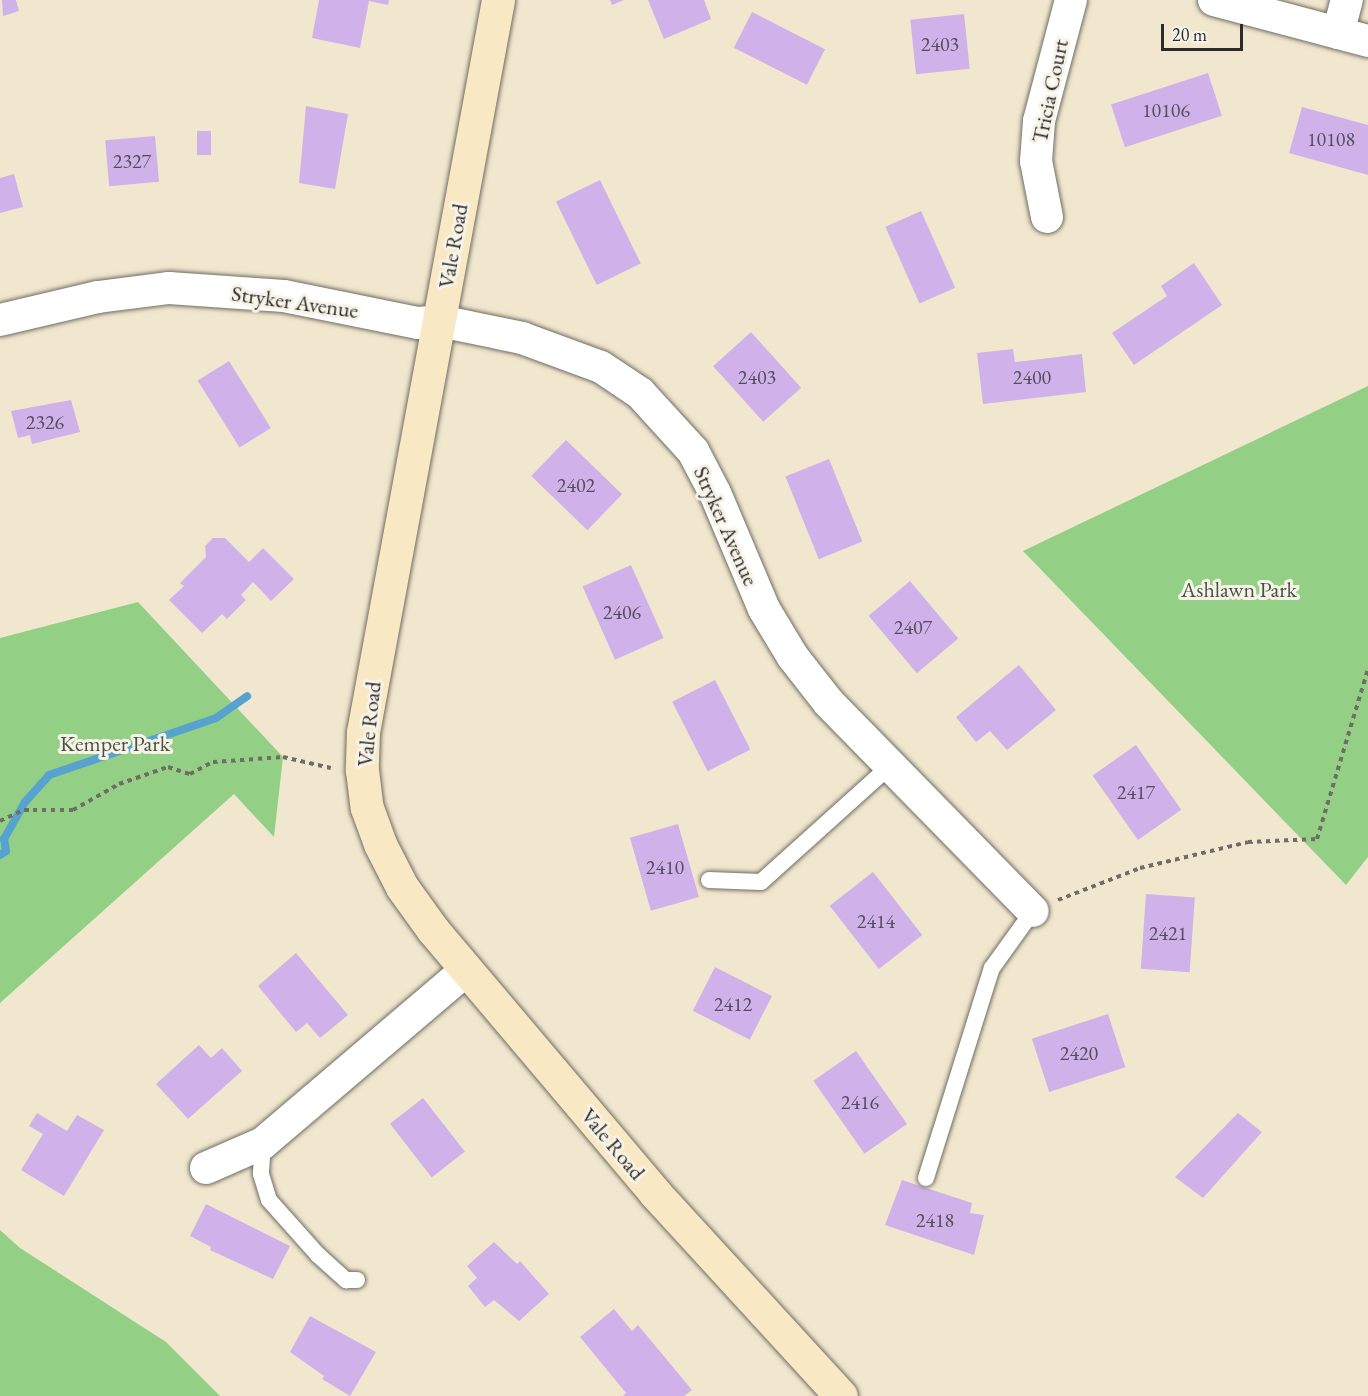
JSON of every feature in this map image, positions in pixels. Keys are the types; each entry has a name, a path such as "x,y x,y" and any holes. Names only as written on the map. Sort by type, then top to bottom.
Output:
{"main road":[{"name":"Vale Road","path":"498,0 363,732 362,770 367,807 380,844 402,887 466,970 655,1193 841,1396"}],"street":[{"name":"Tricia Court","path":"1047,217 1036,160 1039,121 1071,0"},
{"path":"1214,0 1368,41"},
{"path":"1338,33 1347,0"},
{"name":"Stryker Avenue","path":"0,320 98,297 169,288 284,296 418,323 440,321 562,350 611,374 640,393 669,420 693,451 715,493 753,588 793,657 829,703 1033,911"},
{"path":"206,1168 263,1143 466,970"}],"lane":[{"path":"709,880 761,882 890,766"},
{"path":"926,1178 992,968 1033,911"},
{"path":"263,1143 261,1174 269,1200 318,1255 346,1280 357,1280"}],"path":[{"path":"1033,911 1140,868 1248,842 1317,839 1368,669"},
{"path":"0,821 24,810 73,810 119,784 168,767 190,774 213,762 283,757 321,767 362,770"}],"green space":[{"name":"Ashlawn Park","path":"1368,386 1368,857 1346,885 1023,551"},
{"name":"Kemper Park","path":"138,602 283,757 274,837 234,794 0,1003 0,638"},
{"path":"0,1230 20,1248 166,1342 220,1396 0,1396"}],"building":[{"path":"2,0 16,0 19,11 3,16"},
{"path":"319,0 389,0 388,5 369,1 360,48 312,38"},
{"path":"610,0 624,0 612,5"},
{"path":"648,0 704,0 711,19 664,39"},
{"path":"752,12 825,49 807,85 734,48"},
{"path":"964,14 970,69 916,74 910,20"},
{"path":"1208,73 1222,116 1125,147 1111,105"},
{"path":"306,106 348,114 335,189 299,183"},
{"path":"1302,107 1368,125 1368,175 1289,153"},
{"path":"197,131 211,131 211,155 197,155"},
{"path":"155,136 159,182 109,186 105,140"},
{"path":"14,174 23,207 0,213 0,178"},
{"path":"600,180 641,264 597,285 556,201"},
{"path":"921,211 955,288 920,304 885,227"},
{"path":"1194,263 1222,305 1134,365 1112,333 1167,296 1161,286"},
{"path":"751,332 801,388 763,422 713,366"},
{"path":"1013,349 1015,362 1082,354 1086,392 983,404 977,353"},
{"path":"229,361 271,428 239,448 198,381"},
{"path":"71,400 80,432 32,444 30,435 18,438 11,411"},
{"path":"566,440 622,494 587,530 531,476"},
{"path":"829,459 862,542 819,559 785,477"},
{"path":"213,538 225,538 249,562 263,548 294,579 271,601 253,582 241,595 246,600 227,619 222,614 202,633 169,600 184,586 180,583 206,557 205,546"},
{"path":"631,565 664,638 615,660 583,587"},
{"path":"910,581 958,638 917,673 869,616"},
{"path":"1019,665 1056,710 1007,750 990,731 976,742 956,717"},
{"path":"715,680 750,749 708,771 672,702"},
{"path":"1136,745 1181,810 1138,840 1093,775"},
{"path":"678,824 699,897 651,911 630,838"},
{"path":"873,872 922,935 879,969 830,906"},
{"path":"1146,894 1195,897 1190,972 1141,969"},
{"path":"296,953 348,1015 320,1038 307,1023 296,1032 258,986"},
{"path":"715,967 772,996 750,1040 693,1011"},
{"path":"1108,1014 1125,1067 1049,1092 1032,1039"},
{"path":"199,1045 211,1058 222,1048 242,1071 188,1119 156,1084"},
{"path":"856,1051 907,1124 864,1154 813,1081"},
{"path":"423,1098 465,1152 432,1177 390,1124"},
{"path":"37,1113 67,1131 77,1115 104,1130 64,1196 21,1170 43,1134 29,1126"},
{"path":"1238,1113 1262,1132 1203,1198 1175,1177"},
{"path":"902,1180 972,1203 970,1213 984,1215 974,1255 885,1225"},
{"path":"206,1204 290,1246 273,1279 210,1250 211,1247 190,1236"},
{"path":"494,1242 517,1264 520,1261 549,1294 519,1321 494,1300 485,1307 468,1286 477,1278 467,1266"},
{"path":"614,1309 632,1331 638,1325 692,1390 684,1396 623,1396 626,1393 580,1337"},
{"path":"310,1316 376,1352 350,1396 322,1379 324,1376 290,1352"}],"waterway":[{"path":"0,855 6,851 4,839 25,802 49,775 216,718 247,696"}]}
